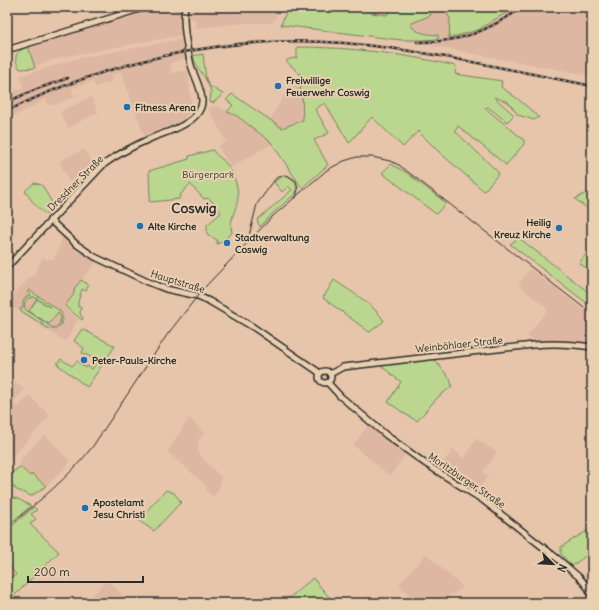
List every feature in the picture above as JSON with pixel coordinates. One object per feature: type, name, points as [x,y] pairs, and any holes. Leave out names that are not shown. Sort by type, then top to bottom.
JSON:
[{"type":"main road","points":[[7,50],[146,7]]},
{"type":"main road","name":"Dresdner Straße","points":[[7,267],[87,180],[103,165],[132,146],[184,125],[197,114],[202,103],[202,93],[190,64],[184,23],[185,7]]},
{"type":"main road","name":"Hauptstraße","points":[[50,220],[76,244],[95,257],[148,282],[197,296],[209,301],[253,327],[320,373]]},
{"type":"main road","name":"Weinböhlaer Straße","points":[[330,374],[343,367],[533,345],[554,343],[575,344],[592,347]]},
{"type":"main road","points":[[325,371],[330,374],[331,378],[328,383],[323,384],[320,382],[318,376],[320,373],[325,371]]},
{"type":"main road","name":"Moritzburger Straße","points":[[328,383],[340,396],[386,435],[426,464],[484,501],[558,559],[580,578],[592,595]]},
{"type":"shaded area","points":[[156,7],[176,7],[179,9],[182,35],[59,58],[35,66],[28,46]]},
{"type":"shaded area","points":[[192,7],[282,7],[272,23],[245,23],[196,28],[195,19],[190,19],[189,13]]},
{"type":"shaded area","points":[[357,7],[592,7],[592,76],[376,35]]},
{"type":"shaded area","points":[[181,39],[185,59],[170,63],[172,73],[188,70],[192,108],[183,121],[145,138],[121,72],[111,75],[113,81],[95,87],[93,81],[71,89],[74,97],[50,106],[46,99],[7,120],[7,94],[24,88],[20,76],[79,58]]},
{"type":"shaded area","points":[[291,83],[300,88],[302,94],[303,120],[282,128],[270,120]]},
{"type":"shaded area","points":[[91,97],[98,112],[68,128],[60,112]]},
{"type":"shaded area","points":[[217,106],[236,116],[272,144],[231,167],[218,147],[226,141],[208,108]]},
{"type":"shaded area","points":[[84,149],[95,167],[75,188],[71,186],[59,161]]},
{"type":"shaded area","points":[[63,236],[75,250],[97,261],[74,289],[75,293],[64,307],[78,319],[66,340],[63,340],[7,304],[15,292],[34,274],[43,257],[46,259],[53,259]]},
{"type":"shaded area","points":[[530,269],[592,316],[592,345],[567,341],[536,343],[527,336],[548,309],[518,285]]},
{"type":"shaded area","points":[[7,375],[24,390],[13,403],[18,407],[29,395],[50,416],[12,457],[7,469]]},
{"type":"shaded area","points":[[189,418],[205,434],[198,441],[198,453],[221,477],[219,489],[213,497],[206,490],[207,487],[199,479],[167,452]]},
{"type":"shaded area","points":[[369,424],[407,453],[390,476],[353,445]]},
{"type":"shaded area","points":[[45,435],[71,462],[46,486],[32,474],[30,476],[20,467],[21,459]]},
{"type":"shaded area","points":[[476,439],[497,452],[483,472],[488,476],[477,492],[440,468],[453,449],[464,459]]},
{"type":"shaded area","points":[[426,554],[464,588],[438,601],[439,603],[417,603],[399,584]]},
{"type":"shaded area","points":[[107,580],[130,603],[85,603]]},
{"type":"green space","points":[[288,7],[367,7],[371,13],[387,15],[392,9],[397,7],[429,7],[431,15],[410,24],[419,32],[438,35],[438,39],[401,40],[281,25]]},
{"type":"green space","points":[[444,7],[515,7],[478,30],[449,38],[450,19]]},
{"type":"green space","points":[[28,46],[35,68],[20,69],[16,61],[16,55]]},
{"type":"green space","points":[[297,47],[337,48],[378,52],[456,66],[455,74],[502,81],[501,87],[539,117],[534,120],[518,115],[508,102],[494,97],[514,115],[507,122],[488,107],[485,108],[524,140],[524,144],[506,165],[458,126],[455,131],[499,173],[484,191],[439,152],[418,131],[403,147],[372,117],[349,143],[325,103],[315,109],[329,133],[314,140],[328,165],[302,188],[271,142],[237,116],[227,112],[233,105],[226,100],[232,94],[282,128],[303,120],[302,94],[300,88],[305,84],[300,74],[286,61],[297,58]]},
{"type":"green space","points":[[203,54],[206,79],[208,85],[193,56]]},
{"type":"green space","points":[[209,86],[223,94],[213,103],[210,102],[211,92]]},
{"type":"green space","name":"Bürgerpark","points":[[213,150],[225,162],[231,171],[237,186],[238,196],[238,201],[231,223],[232,233],[217,244],[217,240],[207,234],[207,225],[221,213],[213,202],[208,198],[204,199],[190,184],[181,194],[179,199],[149,201],[149,171],[189,159],[189,156]]},
{"type":"green space","points":[[391,164],[407,173],[446,203],[436,214],[382,173]]},
{"type":"green space","points":[[283,176],[292,179],[296,183],[296,193],[273,213],[260,227],[257,220],[292,190],[288,186],[282,192],[274,182]]},
{"type":"green space","points":[[34,183],[42,185],[55,208],[48,215],[38,208],[25,191]]},
{"type":"green space","points":[[592,190],[592,212],[575,199]]},
{"type":"green space","points":[[519,238],[592,295],[592,307],[510,244]]},
{"type":"green space","points":[[592,247],[592,272],[579,263]]},
{"type":"green space","points":[[81,280],[86,283],[88,287],[86,291],[82,289],[78,302],[78,307],[81,307],[80,314],[83,318],[82,320],[65,306],[74,294],[74,289]]},
{"type":"green space","points":[[334,280],[368,303],[384,321],[370,332],[323,298]]},
{"type":"green space","points":[[29,290],[60,311],[63,320],[60,326],[54,329],[49,329],[20,310],[23,308],[25,298],[31,295],[27,292]],"holes":[[[34,297],[50,307],[37,299],[29,311],[49,324],[58,312],[61,318],[59,325],[54,328],[26,310],[24,305],[27,299]]]},
{"type":"green space","points":[[82,329],[115,346],[87,387],[57,364],[61,359],[72,366],[77,361],[86,368],[87,366],[92,369],[96,363],[92,360],[93,358],[82,353],[84,348],[74,341]]},
{"type":"green space","points":[[433,358],[450,379],[452,386],[437,398],[417,421],[388,402],[401,382],[380,365]]},
{"type":"green space","points":[[20,467],[30,476],[32,474],[46,486],[31,496],[15,489],[15,487],[7,487],[7,478]]},
{"type":"green space","points":[[166,490],[174,493],[181,502],[154,531],[138,520]]},
{"type":"green space","points":[[7,496],[18,499],[31,506],[7,526]]},
{"type":"green space","points":[[34,507],[37,510],[31,514],[36,519],[30,524],[59,552],[7,601],[7,577],[9,576],[11,578],[16,575],[7,562],[7,530]]},
{"type":"green space","points":[[592,528],[592,551],[572,566],[561,554],[561,547]]},
{"type":"green space","points":[[313,578],[334,603],[291,603],[288,599]]},
{"type":"tram line","points":[[7,528],[52,489],[84,458],[167,335],[204,288],[273,216],[327,170],[344,161],[357,157],[372,157],[390,161],[399,165],[592,314]]},
{"type":"tram line","points":[[247,240],[257,204],[276,178],[284,175],[289,176],[296,181],[298,189],[296,198]]},
{"type":"railway","points":[[417,42],[433,42],[461,38],[486,29],[523,7]]},
{"type":"railway","points":[[7,111],[46,93],[87,78],[171,54],[214,47],[301,41],[344,43],[407,50],[592,86]]},
{"type":"railway","points":[[7,102],[68,78]]},
{"type":"place","name":"Freiwillige Feuerwehr Coswig","points":[[278,86]]},
{"type":"place","name":"Fitness Arena","points":[[127,107]]},
{"type":"place","name":"Alte Kirche","points":[[140,226]]},
{"type":"place","name":"Heilig Kreuz Kirche","points":[[559,228]]},
{"type":"place","name":"Stadtverwaltung Coswig","points":[[227,243]]},
{"type":"place","name":"Peter-Pauls-Kirche","points":[[84,360]]},
{"type":"place","name":"Apostelamt Jesu Christi","points":[[85,508]]},
{"type":"district","name":"Coswig","points":[[194,208]]}]
